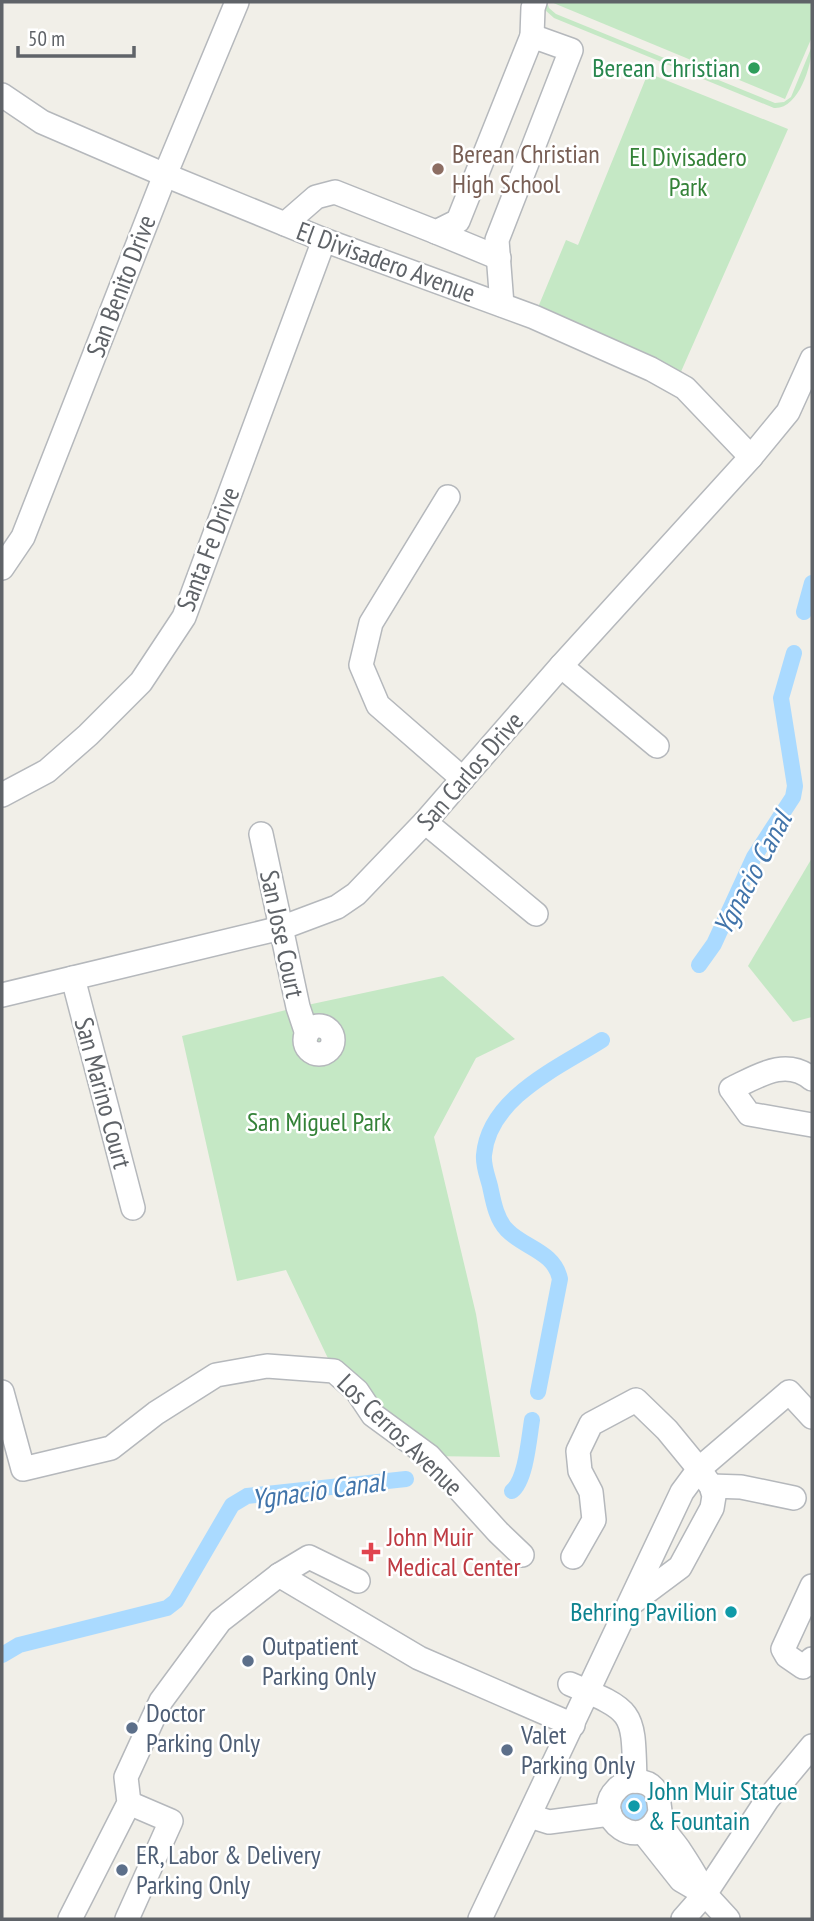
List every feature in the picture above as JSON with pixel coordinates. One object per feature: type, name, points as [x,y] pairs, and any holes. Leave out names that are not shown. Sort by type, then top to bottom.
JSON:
[{"type":"street","name":"San Benito Drive","points":[[2,568],[23,537],[165,175],[237,2]]},
{"type":"street","points":[[436,232],[458,221],[532,36],[535,2]]},
{"type":"street","points":[[502,305],[497,240],[571,50],[532,36]]},
{"type":"street","name":"El Divisadero Avenue","points":[[2,95],[42,122],[165,175],[324,240],[534,317],[651,369],[685,388],[751,457]]},
{"type":"street","points":[[285,224],[316,197],[335,191],[499,258]]},
{"type":"street","name":"Santa Fe Drive","points":[[2,795],[47,771],[88,735],[141,682],[184,617],[324,240]]},
{"type":"street","name":"San Carlos Drive","points":[[2,995],[281,928],[337,907],[356,894],[425,822],[561,666],[751,457],[806,391],[812,359]]},
{"type":"street","points":[[448,497],[371,623],[361,665],[378,705],[463,779]]},
{"type":"street","points":[[561,666],[657,746]]},
{"type":"street","points":[[425,822],[536,915]]},
{"type":"street","name":"San Jose Court","points":[[261,834],[298,1007],[307,1034]]},
{"type":"street","name":"San Marino Court","points":[[73,978],[133,1208]]},
{"type":"street","points":[[812,1079],[802,1070],[783,1067],[731,1089],[749,1114],[812,1125]]},
{"type":"street","name":"Los Cerros Avenue","points":[[2,1392],[23,1469],[111,1448],[156,1413],[216,1375],[267,1366],[334,1371],[357,1391],[373,1415],[429,1456],[522,1555]]},
{"type":"street","points":[[480,1919],[573,1725],[579,1688],[629,1605],[682,1492],[705,1478],[789,1392],[812,1417]]},
{"type":"street","points":[[573,1557],[594,1520],[591,1492],[580,1471],[578,1451],[591,1424],[636,1400],[667,1430],[705,1478],[714,1496],[712,1508],[680,1567],[629,1605]]},
{"type":"street","points":[[705,1478],[794,1498]]},
{"type":"street","points":[[71,1919],[129,1803],[126,1777],[161,1701],[220,1621],[279,1575],[309,1557],[358,1581]]},
{"type":"street","points":[[279,1575],[419,1658],[573,1725]]},
{"type":"street","points":[[812,1586],[783,1649],[787,1656],[803,1667],[812,1659]]},
{"type":"street","points":[[579,1688],[623,1709],[630,1720],[634,1736],[635,1781]]},
{"type":"street","points":[[683,1919],[705,1894],[767,1800],[812,1746]]},
{"type":"street","points":[[660,1812],[653,1825],[643,1832],[623,1830],[612,1820],[610,1799],[614,1792],[626,1783],[635,1781],[647,1784],[656,1792],[661,1804],[663,1826],[695,1873],[705,1894]]},
{"type":"street","points":[[127,1919],[171,1821],[129,1803]]},
{"type":"street","points":[[530,1815],[549,1822],[610,1814]]},
{"type":"street","points":[[643,1832],[681,1880],[705,1894],[728,1919]]},
{"type":"green space","points":[[543,2],[547,2],[556,14],[775,103],[784,102],[791,97],[812,46],[809,64],[797,95],[783,107],[774,108],[554,18],[545,10]]},
{"type":"green space","name":"Berean Christian","points":[[551,2],[812,2],[812,37],[785,99]]},
{"type":"green space","name":"El Divisadero Park","points":[[648,73],[788,129],[676,383],[534,317],[566,240],[578,245]]},
{"type":"green space","points":[[812,858],[812,1017],[793,1022],[748,966]]},
{"type":"green space","name":"San Miguel Park","points":[[443,976],[515,1039],[476,1058],[434,1137],[476,1314],[500,1457],[429,1456],[334,1371],[286,1270],[237,1281],[182,1036],[298,1007]]},
{"type":"water","name":"John Muir Statue & Fountain","points":[[634,1793],[644,1797],[648,1807],[644,1817],[634,1821],[624,1817],[620,1807],[624,1797]]},
{"type":"waterway","name":"Ygnacio Canal","points":[[804,612],[812,583]]},
{"type":"waterway","name":"Ygnacio Canal","points":[[699,965],[714,944],[754,857],[793,797],[795,786],[781,698],[794,653]]},
{"type":"waterway","name":"Ygnacio Canal","points":[[538,1392],[560,1279],[552,1262],[514,1236],[500,1220],[495,1209],[484,1155],[489,1135],[512,1100],[548,1073],[602,1040]]},
{"type":"waterway","name":"Ygnacio Canal","points":[[512,1491],[517,1486],[524,1468],[532,1420]]},
{"type":"waterway","name":"Ygnacio Canal","points":[[2,1655],[19,1645],[167,1608],[176,1601],[232,1505],[247,1496],[406,1479]]},
{"type":"place","name":"Berean Christian","points":[[754,68]]},
{"type":"place","name":"Berean Christian High School","points":[[438,169]]},
{"type":"place","name":"John Muir Medical Center","points":[[371,1552]]},
{"type":"place","name":"Behring Pavilion","points":[[731,1612]]},
{"type":"place","name":"Outpatient Parking Only","points":[[248,1661]]},
{"type":"place","name":"Doctor Parking Only","points":[[132,1728]]},
{"type":"place","name":"Valet Parking Only","points":[[507,1750]]},
{"type":"place","name":"John Muir Statue & Fountain","points":[[634,1806]]},
{"type":"place","name":"ER, Labor & Delivery Parking Only","points":[[122,1870]]}]
